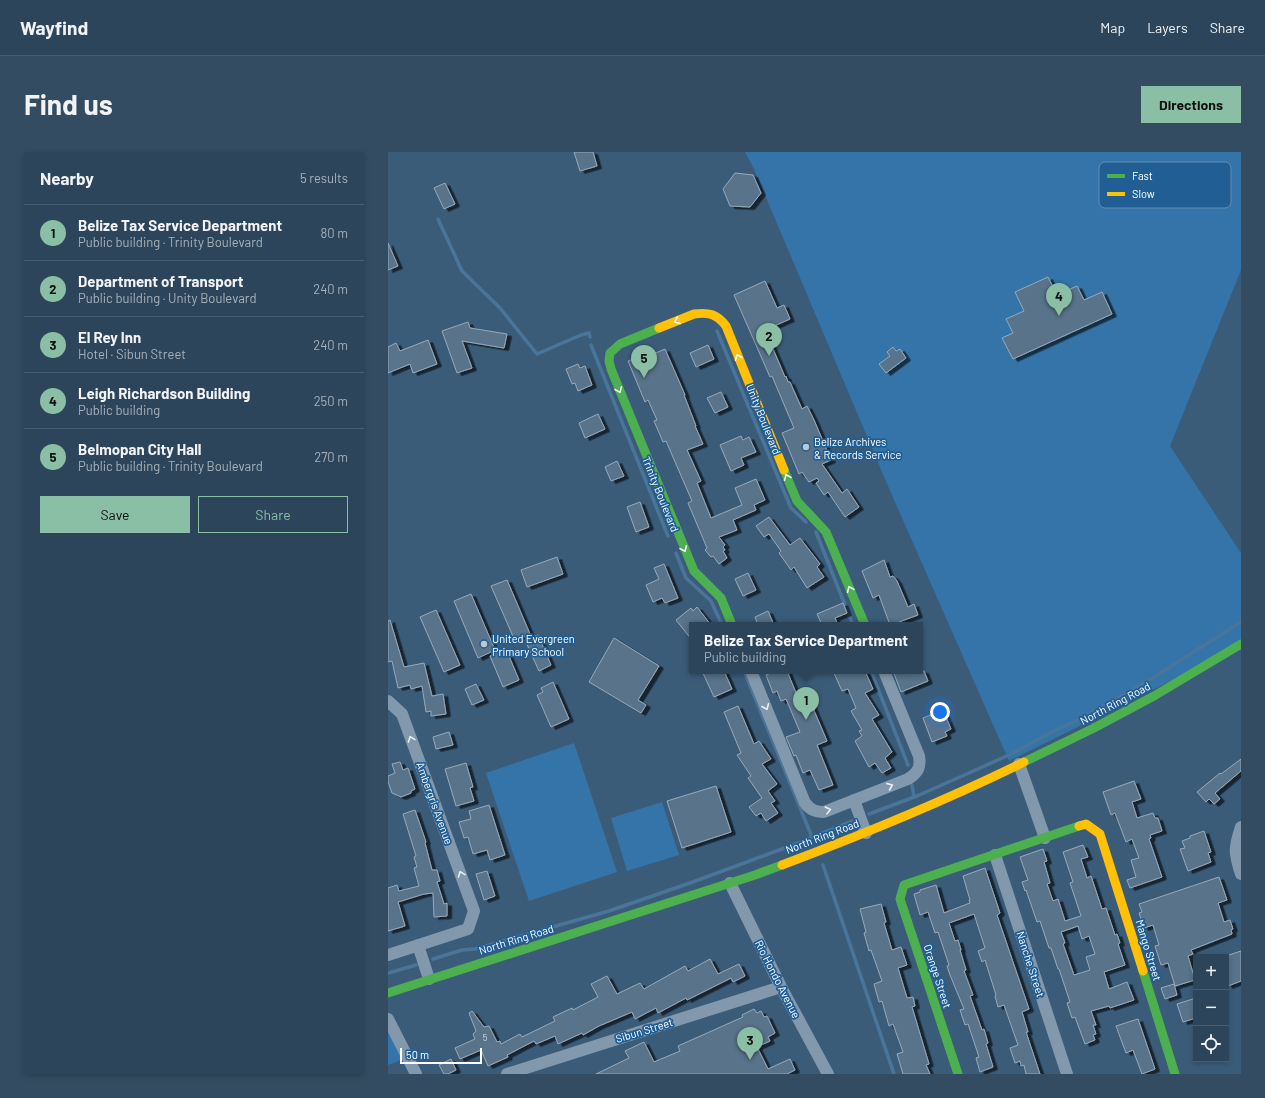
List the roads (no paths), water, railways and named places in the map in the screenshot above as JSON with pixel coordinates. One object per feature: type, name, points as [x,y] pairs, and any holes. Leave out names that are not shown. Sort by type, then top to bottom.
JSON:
[{"type":"street","name":"Unity Boulevard","points":[[610,353],[620,344],[694,314],[705,312],[714,313],[721,319],[726,326],[797,501],[826,532],[864,622]]},
{"type":"street","name":"Trinity Boulevard","points":[[610,353],[609,360],[611,369],[691,565],[694,571],[721,598],[731,622]]},
{"type":"street","name":"North Ring Road","points":[[388,993],[755,875],[866,833],[992,778],[1092,730],[1161,692],[1241,644]]},
{"type":"street","points":[[752,674],[805,803],[809,808],[816,812],[824,812],[908,779],[918,770],[920,763],[919,756],[885,674]]},
{"type":"street","name":"Ambergris Avenue","points":[[388,701],[402,714],[474,911],[468,929],[418,945]]},
{"type":"street","points":[[995,855],[1045,838],[1019,764]]},
{"type":"street","points":[[854,800],[866,833]]},
{"type":"street","name":"Mango Street","points":[[1045,838],[1086,824],[1100,834],[1175,1074]]},
{"type":"street","points":[[1241,827],[1235,846],[1235,857],[1241,874]]},
{"type":"street","name":"Orange Street","points":[[958,1074],[900,899],[904,885],[995,855]]},
{"type":"street","name":"Nanche Street","points":[[995,855],[1067,1074]]},
{"type":"street","name":"Rio Hondo Avenue","points":[[730,883],[781,987],[828,1074]]},
{"type":"street","points":[[388,955],[418,945],[429,979]]},
{"type":"street","name":"Sibun Street","points":[[507,1074],[781,987]]},
{"type":"street","points":[[388,1019],[416,1074]]},
{"type":"waterway","points":[[438,219],[462,271],[500,308],[537,354],[581,335],[589,333],[590,337]]},
{"type":"waterway","points":[[717,331],[791,508],[806,522]]},
{"type":"waterway","points":[[591,345],[668,536]]},
{"type":"waterway","points":[[816,532],[852,622]]},
{"type":"waterway","points":[[676,553],[686,578],[711,601],[721,622]]},
{"type":"waterway","points":[[869,814],[917,796],[978,769],[1082,718],[1143,684],[1241,622]]},
{"type":"waterway","points":[[745,674],[812,837]]},
{"type":"waterway","points":[[872,674],[908,765]]},
{"type":"waterway","points":[[912,785],[914,797]]},
{"type":"waterway","points":[[433,959],[462,950],[475,949],[609,911],[690,883],[798,843],[852,821]]},
{"type":"waterway","points":[[823,865],[894,1074]]},
{"type":"waterway","points":[[388,973],[416,965]]},
{"type":"place","name":"Leigh Richardson Building","points":[[1059,316]]},
{"type":"place","name":"Department of Transport","points":[[769,356]]},
{"type":"place","name":"Belmopan City Hall","points":[[644,378]]},
{"type":"place","name":"Belize Archives & Records Service","points":[[806,447]]},
{"type":"place","name":"United Evergreen Primary School","points":[[484,644]]},
{"type":"place","name":"Belize Tax Service Department","points":[[806,720]]},
{"type":"place","name":"El Rey Inn","points":[[750,1060]]}]
